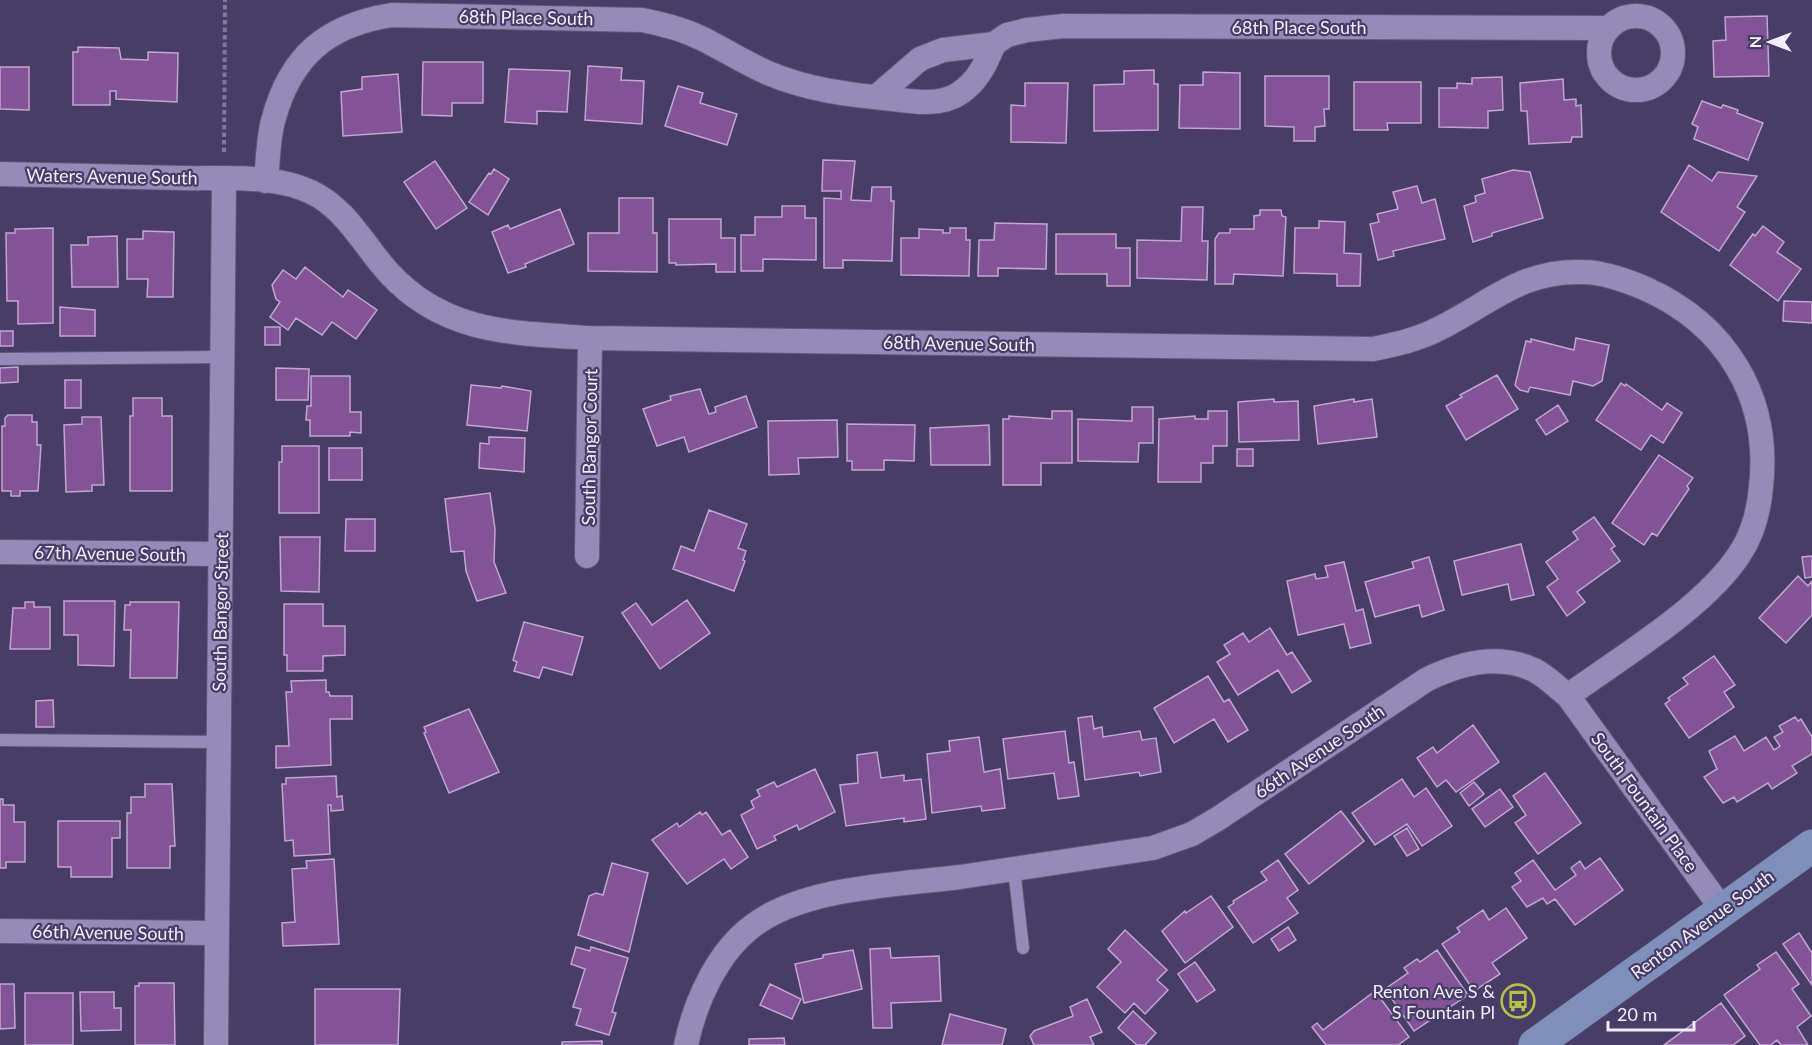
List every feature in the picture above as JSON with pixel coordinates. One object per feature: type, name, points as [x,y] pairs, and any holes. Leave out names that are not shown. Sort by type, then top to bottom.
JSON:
[{"type":"main road","name":"Renton Avenue South","points":[[1535,1045],[1812,846]]},
{"type":"street","name":"68th Place South","points":[[266,181],[272,122],[296,68],[316,44],[340,29],[362,20],[392,15],[642,20],[673,27],[702,39],[746,63],[793,82],[831,92],[918,102],[960,93],[982,71],[994,44]]},
{"type":"street","name":"68th Place South","points":[[876,98],[920,60],[943,50],[994,44],[1007,35],[1063,26],[1607,28]]},
{"type":"street","name":"Waters Avenue South","points":[[0,174],[224,179]]},
{"type":"street","name":"68th Avenue South","points":[[224,179],[291,184],[313,193],[335,208],[360,235],[389,273],[420,301],[440,313],[471,326],[508,332],[590,338],[1373,349],[1409,342],[1444,327],[1516,284],[1558,272],[1573,272],[1624,280],[1686,309],[1736,363],[1754,398],[1761,430],[1763,471],[1760,502],[1751,532],[1740,554],[1720,579],[1689,607],[1568,696]]},
{"type":"street","name":"South Bangor Street","points":[[216,1045],[224,179]]},
{"type":"street","name":"South Bangor Court","points":[[587,556],[590,338]]},
{"type":"street","name":"67th Avenue South","points":[[0,552],[220,554]]},
{"type":"street","name":"66th Avenue South","points":[[686,1045],[693,1014],[701,996],[730,950],[753,926],[782,908],[842,893],[1153,848],[1192,834],[1426,680],[1454,666],[1487,661],[1513,663],[1536,671],[1568,696]]},
{"type":"street","name":"South Fountain Place","points":[[1568,696],[1722,909]]},
{"type":"street","name":"66th Avenue South","points":[[0,931],[217,933]]},
{"type":"lane","points":[[0,359],[222,357]]},
{"type":"lane","points":[[0,740],[219,742]]},
{"type":"lane","points":[[1014,869],[1023,948]]},
{"type":"path","points":[[224,179],[225,0]]},
{"type":"building","points":[[1767,16],[1769,76],[1714,77],[1713,41],[1726,40],[1725,17]]},
{"type":"building","points":[[78,47],[119,48],[121,59],[148,60],[148,52],[178,53],[177,102],[116,99],[116,91],[110,91],[110,105],[73,105],[73,52],[78,52]]},
{"type":"building","points":[[423,62],[483,62],[483,103],[452,103],[452,116],[422,115]]},
{"type":"building","points":[[588,66],[622,68],[621,80],[644,81],[642,124],[585,120]]},
{"type":"building","points":[[0,67],[29,67],[29,110],[0,109]]},
{"type":"building","points":[[509,69],[570,71],[567,112],[537,111],[537,124],[505,122]]},
{"type":"building","points":[[1154,70],[1154,84],[1158,84],[1158,130],[1094,131],[1094,85],[1124,84],[1124,71]]},
{"type":"building","points":[[1203,72],[1240,73],[1240,129],[1179,128],[1180,85],[1203,85]]},
{"type":"building","points":[[398,74],[402,132],[343,136],[341,92],[362,89],[362,77]]},
{"type":"building","points":[[1265,76],[1329,76],[1329,109],[1324,109],[1325,126],[1315,127],[1315,141],[1294,141],[1294,127],[1265,126]]},
{"type":"building","points":[[1502,77],[1503,110],[1488,111],[1488,128],[1439,127],[1439,88],[1457,88],[1457,83],[1472,84],[1472,78]]},
{"type":"building","points":[[1563,79],[1564,100],[1576,99],[1576,106],[1581,105],[1582,137],[1572,137],[1571,142],[1529,144],[1527,111],[1521,111],[1520,83]]},
{"type":"building","points":[[1354,82],[1421,82],[1421,123],[1387,123],[1388,130],[1354,130]]},
{"type":"building","points":[[1025,83],[1068,83],[1066,143],[1011,142],[1011,105],[1025,106]]},
{"type":"building","points":[[678,86],[703,93],[700,103],[737,114],[727,145],[665,126]]},
{"type":"building","points":[[1702,101],[1721,108],[1723,105],[1738,110],[1737,113],[1763,123],[1748,160],[1694,139],[1698,127],[1692,124]]},
{"type":"building","points":[[823,160],[855,161],[851,200],[871,201],[872,187],[891,187],[891,201],[894,201],[892,261],[843,260],[843,268],[824,268],[824,198],[841,199],[841,191],[822,191]]},
{"type":"building","points":[[435,161],[467,208],[436,229],[404,182]]},
{"type":"building","points":[[1689,165],[1712,181],[1718,172],[1757,176],[1737,207],[1745,212],[1719,251],[1661,212]]},
{"type":"building","points":[[494,169],[509,179],[488,215],[469,202]]},
{"type":"building","points":[[1513,170],[1530,172],[1543,218],[1492,233],[1492,236],[1473,242],[1464,206],[1476,202],[1475,196],[1485,193],[1482,179]]},
{"type":"building","points":[[1417,186],[1422,203],[1435,199],[1445,239],[1393,251],[1394,256],[1378,260],[1370,224],[1379,222],[1377,214],[1398,209],[1393,192]]},
{"type":"building","points":[[619,198],[653,198],[653,233],[657,233],[657,272],[588,271],[588,233],[619,233]]},
{"type":"building","points":[[782,206],[805,206],[805,218],[816,218],[816,260],[763,259],[763,271],[741,271],[741,235],[755,235],[755,217],[782,217]]},
{"type":"building","points":[[1182,207],[1203,207],[1202,241],[1208,241],[1207,280],[1137,278],[1137,240],[1181,241]]},
{"type":"building","points":[[560,209],[574,244],[508,273],[492,232],[508,225],[510,229]]},
{"type":"building","points":[[1260,210],[1281,210],[1282,216],[1286,217],[1283,276],[1234,274],[1233,284],[1215,284],[1215,239],[1219,233],[1230,233],[1230,229],[1254,229],[1254,216],[1260,215]]},
{"type":"building","points":[[669,219],[721,219],[721,238],[735,238],[735,272],[716,272],[716,264],[676,265],[676,263],[669,263]]},
{"type":"building","points":[[1319,221],[1345,222],[1344,253],[1361,254],[1360,286],[1337,286],[1337,274],[1294,273],[1295,228],[1319,228]]},
{"type":"building","points":[[995,223],[1047,224],[1046,269],[998,268],[998,276],[978,276],[979,240],[994,240]]},
{"type":"building","points":[[1763,226],[1784,242],[1777,252],[1801,269],[1778,301],[1730,265],[1753,234],[1755,236]]},
{"type":"building","points":[[53,228],[53,323],[18,324],[18,301],[7,301],[6,233],[15,233],[15,229]]},
{"type":"building","points":[[950,228],[966,228],[966,240],[970,240],[969,276],[901,275],[901,238],[919,238],[919,229],[943,230],[943,233],[950,233]]},
{"type":"building","points":[[143,231],[174,232],[173,297],[147,297],[148,279],[127,279],[127,239],[143,239]]},
{"type":"building","points":[[1056,234],[1116,234],[1116,248],[1130,248],[1130,286],[1107,286],[1107,274],[1056,274]]},
{"type":"building","points":[[117,236],[118,287],[72,287],[71,245],[88,245],[88,237]]},
{"type":"building","points":[[305,267],[343,297],[348,290],[377,310],[356,339],[332,322],[322,335],[296,318],[288,330],[270,317],[280,302],[276,299],[272,285],[283,270],[296,279]]},
{"type":"building","points":[[1784,301],[1812,302],[1812,323],[1783,321]]},
{"type":"building","points":[[60,307],[95,310],[95,336],[60,336]]},
{"type":"building","points":[[265,327],[280,327],[280,345],[265,345]]},
{"type":"building","points":[[0,331],[13,331],[13,346],[0,346]]},
{"type":"building","points":[[1576,338],[1609,345],[1602,381],[1593,386],[1573,381],[1570,395],[1530,387],[1528,392],[1520,390],[1515,385],[1526,341],[1531,342],[1531,339],[1574,350]]},
{"type":"building","points":[[18,367],[18,382],[0,383],[0,368]]},
{"type":"building","points":[[276,368],[309,369],[308,400],[276,400]]},
{"type":"building","points":[[1497,375],[1518,409],[1466,440],[1446,406],[1462,397],[1460,395]]},
{"type":"building","points":[[311,376],[350,376],[350,412],[361,412],[361,433],[350,432],[350,436],[310,436],[310,420],[306,420],[307,406],[311,406]]},
{"type":"building","points":[[65,380],[81,380],[81,408],[65,408]]},
{"type":"building","points":[[1621,383],[1625,386],[1626,384],[1662,410],[1667,403],[1682,413],[1663,443],[1651,435],[1641,450],[1596,420]]},
{"type":"building","points":[[471,385],[501,388],[502,386],[531,391],[527,431],[467,425]]},
{"type":"building","points":[[700,389],[709,414],[716,412],[715,407],[746,396],[757,427],[689,452],[684,437],[657,446],[643,409],[671,400],[670,396]]},
{"type":"building","points":[[133,398],[162,398],[162,416],[172,416],[172,491],[130,491],[130,416],[133,416]]},
{"type":"building","points":[[1274,399],[1274,402],[1298,401],[1299,440],[1239,442],[1238,402]]},
{"type":"building","points":[[1354,399],[1354,402],[1372,399],[1377,437],[1318,444],[1314,406]]},
{"type":"building","points":[[1558,405],[1568,421],[1546,435],[1536,420]]},
{"type":"building","points":[[1132,407],[1153,407],[1153,443],[1139,443],[1138,462],[1078,461],[1078,419],[1132,421]]},
{"type":"building","points":[[1052,411],[1072,411],[1072,463],[1041,463],[1041,485],[1003,485],[1003,419],[1009,419],[1009,416],[1052,419]]},
{"type":"building","points":[[1208,411],[1227,411],[1227,446],[1213,446],[1213,463],[1201,463],[1201,482],[1158,482],[1159,419],[1195,416],[1195,419],[1208,419]]},
{"type":"building","points":[[8,415],[32,415],[32,422],[37,422],[37,445],[41,445],[38,491],[20,491],[20,496],[11,496],[11,491],[2,491],[2,426],[5,426],[5,418]]},
{"type":"building","points":[[82,417],[101,417],[104,485],[92,485],[92,491],[66,492],[64,425],[82,424]]},
{"type":"building","points":[[837,420],[838,457],[798,458],[799,474],[769,475],[768,421]]},
{"type":"building","points":[[847,424],[915,425],[914,461],[884,460],[884,470],[852,470],[852,461],[847,461]]},
{"type":"building","points":[[989,425],[990,465],[931,465],[930,428]]},
{"type":"building","points":[[489,437],[525,438],[524,472],[479,468],[480,443],[489,444]]},
{"type":"building","points":[[282,446],[319,446],[319,513],[279,513],[279,462],[282,462]]},
{"type":"building","points":[[329,448],[362,448],[362,480],[329,480]]},
{"type":"building","points":[[1237,449],[1253,449],[1253,466],[1237,466]]},
{"type":"building","points":[[1659,455],[1693,478],[1687,486],[1689,489],[1657,536],[1652,533],[1644,545],[1612,523]]},
{"type":"building","points":[[490,493],[495,529],[494,562],[506,593],[477,601],[466,571],[464,551],[451,552],[445,499]]},
{"type":"building","points":[[709,510],[747,524],[738,548],[746,551],[743,560],[745,561],[734,591],[673,569],[681,546],[694,551]]},
{"type":"building","points":[[1594,517],[1615,546],[1611,549],[1620,561],[1577,592],[1585,602],[1567,616],[1547,587],[1558,579],[1546,562],[1578,539],[1573,532]]},
{"type":"building","points":[[346,519],[375,519],[375,551],[345,551]]},
{"type":"building","points":[[280,537],[320,537],[319,592],[281,591]]},
{"type":"building","points":[[1521,544],[1534,595],[1511,600],[1508,584],[1462,595],[1454,561]]},
{"type":"building","points":[[1812,556],[1812,577],[1805,578],[1802,557]]},
{"type":"building","points":[[1429,557],[1444,610],[1422,617],[1419,605],[1375,617],[1365,582],[1414,568],[1412,562]]},
{"type":"building","points":[[1344,562],[1356,611],[1363,609],[1371,643],[1350,648],[1344,624],[1298,635],[1287,581],[1315,574],[1316,579],[1328,577],[1325,566]]},
{"type":"building","points":[[1798,576],[1808,586],[1812,581],[1812,615],[1786,643],[1759,618]]},
{"type":"building","points":[[687,600],[710,633],[660,669],[622,613],[636,603],[652,625]]},
{"type":"building","points":[[64,601],[115,601],[114,666],[78,665],[78,635],[64,635]]},
{"type":"building","points":[[25,602],[34,602],[34,607],[50,607],[50,649],[10,649],[13,608],[25,608]]},
{"type":"building","points":[[130,602],[179,602],[177,678],[130,678],[131,630],[124,630],[125,605],[130,605]]},
{"type":"building","points":[[284,604],[323,604],[323,626],[345,626],[345,655],[323,656],[323,671],[287,671],[287,655],[284,655]]},
{"type":"building","points":[[524,622],[583,637],[572,675],[543,667],[539,678],[514,671],[517,662],[513,660]]},
{"type":"building","points":[[1270,628],[1287,655],[1292,652],[1311,681],[1292,693],[1278,670],[1238,695],[1217,662],[1230,654],[1224,645],[1243,633],[1249,642]]},
{"type":"building","points":[[1714,656],[1735,685],[1724,692],[1734,707],[1689,738],[1665,704],[1670,700],[1668,698],[1688,684],[1683,678]]},
{"type":"building","points":[[1208,676],[1224,702],[1229,699],[1248,730],[1228,742],[1214,719],[1174,743],[1154,708]]},
{"type":"building","points":[[326,680],[326,692],[329,692],[330,696],[352,696],[352,719],[330,719],[331,765],[276,768],[276,746],[289,746],[286,692],[292,692],[291,681]]},
{"type":"building","points":[[53,700],[54,727],[36,727],[36,701]]},
{"type":"building","points":[[469,709],[499,772],[449,793],[424,733],[426,732],[424,727]]},
{"type":"building","points":[[1092,716],[1094,729],[1102,727],[1103,737],[1140,731],[1142,740],[1156,738],[1161,772],[1140,776],[1139,772],[1085,780],[1078,718]]},
{"type":"building","points":[[1795,717],[1798,721],[1801,719],[1812,737],[1812,754],[1792,766],[1797,773],[1772,789],[1768,783],[1737,802],[1734,797],[1723,803],[1704,777],[1717,769],[1709,751],[1735,736],[1744,751],[1766,737],[1774,750],[1780,746],[1774,737],[1783,732],[1779,726]]},
{"type":"building","points":[[1473,725],[1499,762],[1456,792],[1446,780],[1437,787],[1417,758],[1433,747],[1437,753]]},
{"type":"building","points":[[1065,731],[1069,763],[1074,762],[1079,796],[1058,799],[1054,773],[1008,779],[1003,739]]},
{"type":"building","points":[[979,737],[984,772],[1000,769],[1005,808],[982,811],[981,806],[932,813],[927,754],[950,751],[949,741]]},
{"type":"building","points":[[877,752],[881,778],[904,775],[904,781],[921,779],[926,819],[904,822],[904,818],[846,826],[840,785],[858,783],[857,755]]},
{"type":"building","points":[[815,769],[835,812],[799,830],[797,825],[774,836],[776,840],[757,849],[741,815],[754,808],[751,801],[760,796],[757,790],[774,782],[777,787]]},
{"type":"building","points":[[1545,773],[1581,823],[1538,854],[1515,823],[1526,815],[1513,796]]},
{"type":"building","points":[[336,776],[337,797],[342,796],[343,810],[331,811],[331,805],[328,805],[330,854],[294,856],[293,840],[285,841],[282,784],[286,784],[286,778]]},
{"type":"building","points":[[1402,779],[1414,797],[1426,788],[1452,826],[1422,846],[1407,824],[1375,845],[1352,813]]},
{"type":"building","points":[[1474,782],[1484,794],[1469,806],[1460,793]]},
{"type":"building","points":[[145,784],[172,784],[175,846],[170,846],[170,868],[127,868],[127,813],[131,813],[131,797],[145,797]]},
{"type":"building","points":[[1500,789],[1513,807],[1485,827],[1472,809]]},
{"type":"building","points":[[0,799],[3,799],[3,805],[14,805],[14,822],[25,822],[25,862],[6,862],[6,868],[0,868]]},
{"type":"building","points":[[1341,811],[1364,841],[1309,884],[1285,854]]},
{"type":"building","points":[[700,812],[702,815],[706,812],[722,835],[730,830],[748,857],[731,869],[724,859],[687,884],[652,840],[677,823],[679,827]]},
{"type":"building","points":[[58,821],[120,821],[120,838],[112,838],[112,877],[71,877],[71,867],[58,867]]},
{"type":"building","points":[[1407,828],[1419,849],[1407,856],[1394,836]]},
{"type":"building","points":[[1600,858],[1623,890],[1575,925],[1555,899],[1547,904],[1543,898],[1527,907],[1512,887],[1521,881],[1515,873],[1533,860],[1555,890],[1576,875],[1571,868],[1580,861],[1585,869]]},
{"type":"building","points":[[334,859],[339,944],[283,946],[282,923],[295,922],[292,869],[307,868],[306,861]]},
{"type":"building","points":[[1278,860],[1298,890],[1287,898],[1298,913],[1253,943],[1228,907],[1234,903],[1233,901],[1267,880],[1261,872]]},
{"type":"building","points":[[612,863],[648,873],[629,952],[578,935],[589,896],[596,893],[603,895]]},
{"type":"building","points":[[1211,896],[1233,927],[1185,963],[1162,931],[1185,911],[1186,913]]},
{"type":"building","points":[[1506,908],[1527,938],[1492,963],[1500,974],[1474,991],[1442,944],[1460,932],[1457,928],[1483,910],[1489,920]]},
{"type":"building","points":[[1288,927],[1296,940],[1279,951],[1271,939]]},
{"type":"building","points":[[1125,930],[1167,970],[1157,980],[1168,990],[1145,1014],[1134,1003],[1125,1013],[1097,987],[1121,962],[1108,949]]},
{"type":"building","points":[[1799,933],[1812,953],[1812,985],[1783,944]]},
{"type":"building","points":[[576,947],[590,951],[591,947],[628,958],[612,1012],[616,1013],[609,1035],[576,1025],[581,1009],[573,1007],[585,969],[571,964]]},
{"type":"building","points":[[890,948],[891,958],[939,956],[941,1001],[891,1003],[892,1028],[873,1028],[870,949]]},
{"type":"building","points":[[853,950],[862,989],[804,1003],[795,964],[823,958],[823,955]]},
{"type":"building","points":[[1437,950],[1468,995],[1414,1031],[1385,989],[1408,973],[1404,968],[1417,959],[1420,962]]},
{"type":"building","points":[[1776,952],[1799,984],[1792,989],[1811,1016],[1797,1027],[1808,1045],[1781,1045],[1777,1040],[1771,1045],[1760,1045],[1724,995],[1760,969],[1757,965]]},
{"type":"building","points":[[1195,962],[1215,990],[1197,1002],[1178,974]]},
{"type":"building","points":[[139,983],[174,983],[175,1045],[135,1045],[135,986],[139,986]]},
{"type":"building","points":[[0,984],[14,984],[15,1028],[0,1029]]},
{"type":"building","points":[[770,984],[801,999],[792,1019],[760,1005]]},
{"type":"building","points":[[315,989],[400,989],[398,1045],[315,1045]]},
{"type":"building","points":[[1375,991],[1409,1037],[1398,1045],[1326,1045],[1312,1027],[1317,1023],[1323,1030]]},
{"type":"building","points":[[80,992],[114,992],[114,1008],[121,1008],[121,1030],[81,1031]]},
{"type":"building","points":[[25,993],[73,993],[73,1045],[25,1045]]},
{"type":"building","points":[[1087,999],[1102,1032],[1090,1037],[1094,1045],[1034,1045],[1030,1036],[1034,1031],[1073,1016],[1070,1007]]},
{"type":"building","points":[[1721,1003],[1745,1036],[1733,1045],[1664,1045]]},
{"type":"building","points":[[1133,1011],[1156,1033],[1145,1045],[1137,1045],[1118,1028]]},
{"type":"building","points":[[950,1014],[1006,1029],[1002,1045],[942,1045]]},
{"type":"building","points":[[784,1038],[785,1045],[749,1045],[749,1039]]},
{"type":"building","points":[[602,1041],[602,1045],[562,1045],[562,1042]]},
{"type":"place","name":"Renton Ave S & S Fountain Pl","points":[[1518,1001]]}]
